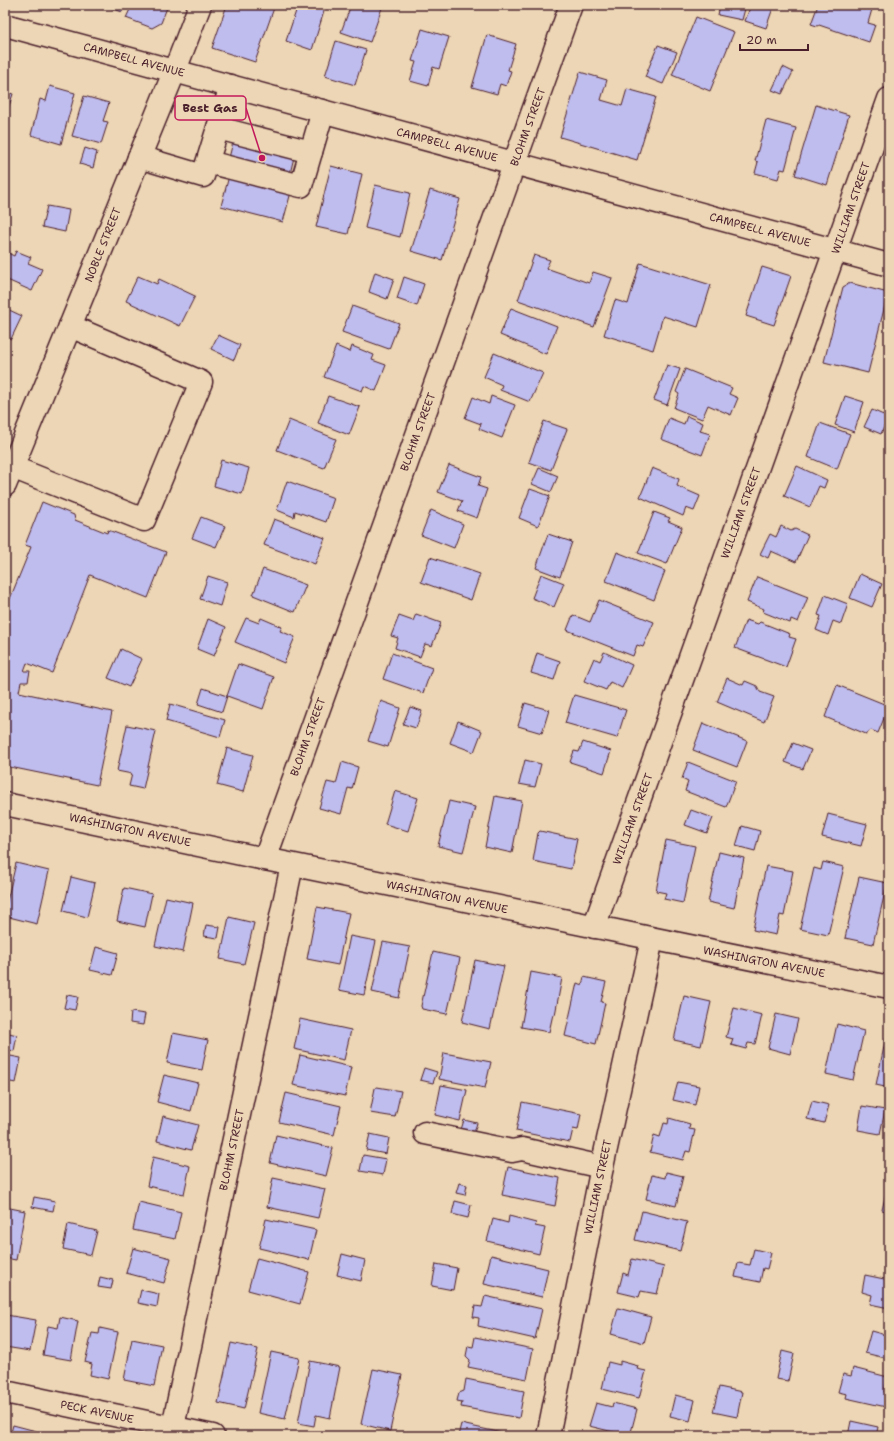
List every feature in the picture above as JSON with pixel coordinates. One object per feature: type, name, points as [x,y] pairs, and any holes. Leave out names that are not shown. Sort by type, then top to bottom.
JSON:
[{"type":"street","name":"NOBLE STREET","points":[[9,476],[175,70],[200,5]]},
{"type":"street","name":"BLOHM STREET","points":[[265,859],[572,5]]},
{"type":"street","name":"CAMPBELL AVENUE","points":[[5,26],[175,70],[889,265]]},
{"type":"street","points":[[139,157],[203,176],[231,86]]},
{"type":"street","name":"WILLIAM STREET","points":[[594,927],[889,99]]},
{"type":"street","points":[[208,162],[301,186],[323,111]]},
{"type":"street","points":[[218,128],[311,152]]},
{"type":"street","points":[[9,476],[144,520],[201,382],[70,326]]},
{"type":"street","name":"WASHINGTON AVENUE","points":[[5,804],[292,865],[889,987]]},
{"type":"street","name":"BLOHM STREET","points":[[172,1432],[292,865]]},
{"type":"street","name":"WILLIAM STREET","points":[[548,1436],[602,1167],[652,939]]},
{"type":"street","points":[[425,1134],[512,1151],[522,1149],[602,1167]]},
{"type":"street","name":"PECK AVENUE","points":[[5,1392],[172,1432],[212,1436]]},
{"type":"building","points":[[104,5],[124,5],[122,12]]},
{"type":"building","points":[[132,5],[168,5],[161,23],[152,28],[126,18]]},
{"type":"building","points":[[227,5],[275,5],[255,62],[212,48]]},
{"type":"building","points":[[298,5],[326,5],[312,50],[286,41]]},
{"type":"building","points":[[351,5],[383,5],[370,42],[341,32]]},
{"type":"building","points":[[720,5],[746,5],[742,20],[718,15]]},
{"type":"building","points":[[751,5],[774,5],[766,28],[745,21]]},
{"type":"building","points":[[818,5],[873,6],[868,23],[875,25],[869,42],[819,25],[817,26],[811,24]]},
{"type":"building","points":[[696,17],[734,32],[710,91],[672,75]]},
{"type":"building","points":[[422,29],[449,37],[439,69],[433,67],[428,86],[410,81],[416,62],[412,61]]},
{"type":"building","points":[[487,35],[516,44],[508,70],[511,71],[506,86],[500,84],[497,94],[472,87]]},
{"type":"building","points":[[336,41],[366,50],[355,85],[325,76]]},
{"type":"building","points":[[658,45],[677,52],[663,84],[645,77]]},
{"type":"building","points":[[783,67],[793,72],[782,94],[772,90]]},
{"type":"building","points":[[580,72],[607,80],[601,100],[622,106],[627,89],[656,97],[637,160],[560,137]]},
{"type":"building","points":[[5,76],[10,77],[6,92],[13,94],[8,109],[5,108]]},
{"type":"building","points":[[50,86],[75,93],[61,144],[31,135],[40,99],[46,101]]},
{"type":"building","points":[[84,96],[109,103],[103,121],[108,122],[101,144],[72,136]]},
{"type":"building","points":[[816,105],[849,115],[827,185],[795,175]]},
{"type":"building","points":[[766,120],[796,128],[785,170],[781,169],[778,179],[755,173],[758,162],[755,161]]},
{"type":"building","points":[[234,138],[295,153],[289,178],[228,162]]},
{"type":"building","points":[[85,148],[97,152],[93,168],[80,164]]},
{"type":"building","points":[[331,166],[362,174],[348,234],[316,227]]},
{"type":"building","points":[[229,176],[291,192],[283,222],[221,206]]},
{"type":"building","points":[[375,185],[410,193],[400,237],[365,228]]},
{"type":"building","points":[[430,190],[460,199],[442,260],[411,251]]},
{"type":"building","points":[[47,206],[69,210],[65,232],[42,227]]},
{"type":"building","points":[[16,251],[31,257],[28,263],[42,269],[32,291],[5,279],[5,259],[8,253],[14,256]]},
{"type":"building","points":[[534,255],[550,260],[546,268],[589,283],[593,272],[612,278],[594,327],[518,300]]},
{"type":"building","points":[[640,263],[711,285],[698,327],[663,316],[653,350],[604,335],[615,300],[628,304]]},
{"type":"building","points":[[762,267],[791,276],[774,325],[746,316]]},
{"type":"building","points":[[375,272],[394,279],[387,299],[369,292]]},
{"type":"building","points":[[138,276],[157,284],[159,279],[195,296],[180,326],[126,301]]},
{"type":"building","points":[[404,277],[424,284],[417,306],[397,299]]},
{"type":"building","points":[[850,283],[888,293],[868,373],[824,362],[843,287]]},
{"type":"building","points":[[352,306],[399,323],[389,349],[342,332]]},
{"type":"building","points":[[5,308],[22,316],[11,339],[5,336]]},
{"type":"building","points":[[511,308],[557,326],[546,354],[500,335]]},
{"type":"building","points":[[218,335],[240,345],[234,360],[211,349]]},
{"type":"building","points":[[336,346],[350,352],[352,346],[374,355],[372,360],[386,365],[376,391],[364,386],[362,391],[324,377]]},
{"type":"building","points":[[494,353],[543,373],[530,402],[500,390],[502,385],[484,377]]},
{"type":"building","points":[[667,365],[680,369],[667,405],[654,400]]},
{"type":"building","points":[[685,369],[732,388],[729,394],[738,398],[731,415],[708,405],[702,419],[674,408],[679,394],[676,392]]},
{"type":"building","points":[[328,396],[360,407],[349,435],[318,423]]},
{"type":"building","points":[[491,396],[515,405],[502,438],[479,429],[481,424],[465,418],[473,397],[489,404]]},
{"type":"building","points":[[845,396],[864,402],[854,432],[835,425]]},
{"type":"building","points":[[872,410],[888,417],[881,434],[864,427]]},
{"type":"building","points":[[687,416],[703,423],[700,431],[710,434],[702,455],[661,439],[669,418],[684,424]]},
{"type":"building","points":[[289,420],[336,439],[324,468],[277,450]]},
{"type":"building","points":[[544,421],[567,429],[551,470],[529,462]]},
{"type":"building","points":[[820,423],[850,434],[837,469],[808,457]]},
{"type":"building","points":[[221,460],[249,468],[242,494],[214,486]]},
{"type":"building","points":[[449,465],[481,477],[478,486],[487,489],[477,518],[458,511],[462,501],[438,492]]},
{"type":"building","points":[[797,466],[827,480],[824,488],[819,486],[810,507],[784,496]]},
{"type":"building","points":[[539,468],[558,476],[551,492],[532,484]]},
{"type":"building","points":[[652,468],[679,479],[677,486],[700,496],[694,511],[686,508],[683,516],[640,497]]},
{"type":"building","points":[[287,481],[334,498],[326,522],[295,511],[294,517],[277,510]]},
{"type":"building","points":[[530,489],[550,496],[538,526],[519,518]]},
{"type":"building","points":[[42,502],[74,515],[75,520],[107,533],[108,530],[166,552],[148,598],[90,575],[52,673],[27,663],[24,671],[30,671],[28,682],[21,682],[19,692],[112,712],[97,785],[5,766],[5,611],[31,547],[25,545]]},
{"type":"building","points":[[431,510],[463,524],[454,548],[421,535]]},
{"type":"building","points":[[654,512],[670,518],[668,521],[682,527],[667,564],[638,553]]},
{"type":"building","points":[[201,517],[225,526],[216,547],[192,538]]},
{"type":"building","points":[[274,519],[325,538],[315,564],[264,545]]},
{"type":"building","points":[[781,526],[791,531],[795,529],[808,535],[796,562],[771,551],[768,558],[760,554],[770,534],[776,537]]},
{"type":"building","points":[[548,534],[572,542],[560,577],[536,568]]},
{"type":"building","points":[[617,552],[665,571],[654,600],[606,581]]},
{"type":"building","points":[[430,557],[480,574],[471,600],[421,582]]},
{"type":"building","points":[[263,569],[306,585],[295,612],[253,595]]},
{"type":"building","points":[[541,574],[564,583],[554,607],[532,598]]},
{"type":"building","points":[[860,574],[882,584],[872,607],[850,598]]},
{"type":"building","points":[[208,576],[227,582],[220,606],[200,599]]},
{"type":"building","points":[[757,577],[808,597],[798,622],[791,619],[790,623],[763,612],[764,609],[747,602]]},
{"type":"building","points":[[825,595],[848,604],[841,624],[833,621],[828,635],[816,630],[821,616],[818,615]]},
{"type":"building","points":[[599,600],[654,622],[643,647],[637,645],[633,656],[567,630],[573,615],[590,622]]},
{"type":"building","points":[[416,614],[441,623],[432,646],[425,644],[420,657],[395,648],[398,638],[391,636],[399,616],[413,621]]},
{"type":"building","points":[[246,618],[259,623],[261,618],[282,627],[280,631],[295,637],[284,663],[235,642]]},
{"type":"building","points":[[208,619],[226,627],[214,656],[197,649]]},
{"type":"building","points":[[746,620],[758,624],[760,622],[790,634],[789,637],[796,639],[786,667],[735,648]]},
{"type":"building","points":[[121,649],[142,659],[129,687],[108,678]]},
{"type":"building","points":[[604,652],[632,665],[622,688],[610,682],[606,690],[584,681],[594,658],[600,661]]},
{"type":"building","points":[[392,653],[432,668],[423,693],[383,679]]},
{"type":"building","points":[[537,653],[560,661],[554,680],[531,673]]},
{"type":"building","points":[[238,664],[274,677],[263,709],[227,696]]},
{"type":"building","points":[[727,678],[743,685],[745,681],[757,686],[760,692],[774,697],[764,722],[717,702]]},
{"type":"building","points":[[837,685],[889,706],[878,733],[871,730],[866,734],[825,717]]},
{"type":"building","points":[[203,688],[227,696],[222,712],[198,704]]},
{"type":"building","points":[[574,695],[626,710],[617,738],[565,723]]},
{"type":"building","points":[[381,701],[400,708],[388,747],[368,741]]},
{"type":"building","points":[[525,703],[549,710],[542,733],[518,726]]},
{"type":"building","points":[[170,704],[225,720],[220,737],[166,721]]},
{"type":"building","points":[[410,707],[422,711],[416,728],[403,724]]},
{"type":"building","points":[[458,721],[482,731],[474,752],[450,743]]},
{"type":"building","points":[[703,723],[747,741],[737,767],[693,750]]},
{"type":"building","points":[[127,725],[156,731],[143,789],[129,786],[132,774],[117,771]]},
{"type":"building","points":[[583,742],[611,751],[604,773],[570,762],[574,751],[579,752]]},
{"type":"building","points":[[793,743],[811,750],[803,769],[785,762]]},
{"type":"building","points":[[227,748],[253,755],[243,792],[217,785]]},
{"type":"building","points":[[525,760],[541,764],[535,787],[519,784]]},
{"type":"building","points":[[342,762],[358,767],[352,789],[348,788],[341,814],[319,808],[327,782],[336,784]]},
{"type":"building","points":[[688,762],[736,781],[726,807],[685,791],[688,782],[682,779]]},
{"type":"building","points":[[395,791],[418,798],[408,831],[385,824]]},
{"type":"building","points":[[495,796],[522,801],[512,853],[485,847]]},
{"type":"building","points":[[449,801],[475,807],[463,852],[438,846]]},
{"type":"building","points":[[691,810],[713,818],[707,833],[685,825]]},
{"type":"building","points":[[828,814],[867,824],[861,846],[822,837]]},
{"type":"building","points":[[742,826],[760,831],[755,851],[736,846]]},
{"type":"building","points":[[540,831],[577,839],[571,869],[533,861],[538,833]]},
{"type":"building","points":[[666,840],[695,846],[683,903],[664,899],[666,893],[656,891]]},
{"type":"building","points":[[719,852],[744,858],[734,908],[708,902]]},
{"type":"building","points":[[823,862],[844,867],[828,935],[800,929],[814,868],[821,870]]},
{"type":"building","points":[[16,863],[49,871],[37,924],[5,916],[5,910]]},
{"type":"building","points":[[766,866],[793,871],[784,916],[780,915],[776,935],[753,930]]},
{"type":"building","points":[[71,877],[95,883],[87,917],[63,911]]},
{"type":"building","points":[[859,877],[887,883],[873,944],[845,938]]},
{"type":"building","points":[[124,888],[152,894],[145,927],[117,921]]},
{"type":"building","points":[[166,897],[193,903],[183,952],[155,946]]},
{"type":"building","points":[[317,907],[349,913],[338,965],[307,959]]},
{"type":"building","points":[[229,917],[254,923],[244,964],[220,959]]},
{"type":"building","points":[[206,925],[220,927],[218,938],[204,936]]},
{"type":"building","points":[[350,936],[376,941],[364,995],[339,990]]},
{"type":"building","points":[[383,942],[410,947],[399,998],[372,992]]},
{"type":"building","points":[[96,947],[118,953],[112,975],[90,970]]},
{"type":"building","points":[[433,952],[460,958],[447,1014],[422,1009],[421,1006]]},
{"type":"building","points":[[475,960],[504,966],[490,1029],[462,1022]]},
{"type":"building","points":[[531,972],[562,978],[555,1015],[553,1014],[549,1032],[521,1027]]},
{"type":"building","points":[[5,973],[10,974],[5,995]]},
{"type":"building","points":[[584,977],[606,982],[601,1002],[605,1003],[596,1044],[565,1036],[577,983],[582,985]]},
{"type":"building","points":[[67,995],[78,997],[75,1010],[64,1008]]},
{"type":"building","points":[[684,996],[711,1002],[701,1046],[674,1040]]},
{"type":"building","points":[[734,1008],[762,1015],[755,1044],[748,1043],[746,1049],[731,1045],[733,1039],[726,1037]]},
{"type":"building","points":[[131,1012],[145,1014],[143,1025],[130,1023]]},
{"type":"building","points":[[776,1014],[798,1019],[790,1054],[768,1048]]},
{"type":"building","points":[[300,1019],[351,1030],[344,1060],[294,1049]]},
{"type":"building","points":[[837,1024],[864,1031],[853,1080],[826,1074]]},
{"type":"building","points":[[5,1032],[17,1035],[14,1051],[5,1049]]},
{"type":"building","points":[[173,1033],[208,1040],[202,1070],[167,1063]]},
{"type":"building","points":[[886,1037],[889,1038],[889,1088],[876,1085]]},
{"type":"building","points":[[444,1053],[491,1062],[485,1088],[439,1079]]},
{"type":"building","points":[[5,1055],[21,1058],[16,1083],[5,1081]]},
{"type":"building","points":[[300,1055],[351,1067],[345,1096],[293,1085]]},
{"type":"building","points":[[424,1068],[437,1072],[433,1083],[420,1080]]},
{"type":"building","points":[[164,1075],[198,1083],[191,1111],[157,1102]]},
{"type":"building","points":[[678,1082],[699,1086],[695,1105],[673,1100]]},
{"type":"building","points":[[441,1085],[467,1090],[460,1121],[435,1115]]},
{"type":"building","points":[[377,1087],[401,1091],[395,1117],[370,1113],[375,1088]]},
{"type":"building","points":[[286,1093],[341,1106],[334,1135],[279,1122]]},
{"type":"building","points":[[812,1101],[829,1105],[824,1123],[807,1119]]},
{"type":"building","points":[[522,1102],[581,1114],[578,1130],[573,1129],[570,1142],[516,1131]]},
{"type":"building","points":[[862,1106],[885,1110],[880,1134],[858,1130]]},
{"type":"building","points":[[163,1116],[198,1125],[191,1150],[157,1141]]},
{"type":"building","points":[[669,1118],[690,1124],[689,1129],[695,1130],[690,1152],[686,1151],[683,1160],[650,1152],[654,1135],[660,1137],[664,1123],[668,1124]]},
{"type":"building","points":[[464,1120],[477,1123],[473,1136],[460,1133]]},
{"type":"building","points":[[370,1134],[389,1138],[386,1154],[366,1150]]},
{"type":"building","points":[[276,1135],[333,1148],[326,1176],[270,1163]]},
{"type":"building","points":[[363,1155],[386,1159],[383,1175],[360,1171]]},
{"type":"building","points":[[153,1157],[190,1166],[184,1194],[147,1186]]},
{"type":"building","points":[[508,1167],[560,1178],[555,1206],[502,1195]]},
{"type":"building","points":[[666,1172],[683,1176],[676,1206],[646,1199],[652,1175],[665,1178]]},
{"type":"building","points":[[273,1178],[325,1189],[318,1218],[267,1207]]},
{"type":"building","points":[[459,1183],[467,1185],[465,1195],[456,1193]]},
{"type":"building","points":[[889,1184],[889,1212],[882,1210]]},
{"type":"building","points":[[34,1197],[55,1201],[53,1211],[32,1207]]},
{"type":"building","points":[[455,1201],[471,1205],[468,1218],[452,1214]]},
{"type":"building","points":[[139,1202],[181,1212],[175,1239],[133,1230]]},
{"type":"building","points":[[5,1207],[25,1211],[16,1260],[5,1258]]},
{"type":"building","points":[[642,1211],[687,1222],[680,1251],[635,1240]]},
{"type":"building","points":[[509,1216],[536,1223],[535,1226],[545,1228],[539,1254],[487,1241],[493,1219],[508,1223]]},
{"type":"building","points":[[266,1219],[316,1230],[309,1260],[259,1248]]},
{"type":"building","points":[[68,1224],[97,1231],[91,1255],[63,1249]]},
{"type":"building","points":[[133,1248],[171,1258],[164,1283],[126,1273]]},
{"type":"building","points":[[754,1249],[771,1253],[767,1269],[763,1268],[760,1282],[735,1277],[738,1263],[750,1265]]},
{"type":"building","points":[[342,1254],[365,1260],[361,1281],[337,1275]]},
{"type":"building","points":[[491,1255],[548,1269],[542,1297],[484,1284]]},
{"type":"building","points":[[257,1258],[309,1272],[300,1304],[248,1290]]},
{"type":"building","points":[[632,1259],[664,1267],[657,1294],[641,1291],[639,1297],[618,1292],[623,1273],[628,1275]]},
{"type":"building","points":[[436,1264],[457,1268],[453,1290],[432,1286]]},
{"type":"building","points":[[865,1275],[889,1280],[889,1308],[870,1304],[872,1295],[862,1292]]},
{"type":"building","points":[[100,1277],[113,1280],[111,1289],[98,1287]]},
{"type":"building","points":[[141,1290],[159,1294],[157,1307],[138,1303]]},
{"type":"building","points":[[485,1296],[542,1309],[535,1339],[478,1326],[479,1318],[473,1317],[475,1306],[482,1307]]},
{"type":"building","points":[[618,1308],[651,1317],[644,1343],[611,1334]]},
{"type":"building","points":[[6,1315],[36,1320],[30,1351],[5,1347]]},
{"type":"building","points":[[60,1317],[78,1321],[71,1360],[43,1355],[48,1326],[58,1328]]},
{"type":"building","points":[[100,1328],[118,1332],[108,1379],[90,1375],[92,1364],[85,1362],[92,1333],[99,1334]]},
{"type":"building","points":[[871,1331],[889,1336],[889,1359],[865,1353]]},
{"type":"building","points":[[475,1337],[533,1349],[527,1379],[468,1367],[470,1360],[466,1356],[468,1346],[473,1347]]},
{"type":"building","points":[[132,1339],[162,1345],[154,1386],[124,1380]]},
{"type":"building","points":[[231,1343],[258,1349],[244,1409],[218,1403]]},
{"type":"building","points":[[782,1351],[794,1354],[788,1381],[776,1379]]},
{"type":"building","points":[[271,1352],[299,1358],[285,1419],[258,1413]]},
{"type":"building","points":[[310,1361],[340,1367],[330,1418],[316,1415],[314,1426],[298,1423]]},
{"type":"building","points":[[620,1361],[638,1366],[637,1369],[646,1371],[639,1398],[602,1389],[608,1362],[620,1365]]},
{"type":"building","points":[[853,1368],[888,1377],[884,1392],[889,1393],[886,1407],[846,1398],[847,1394],[838,1392],[843,1374],[851,1376]]},
{"type":"building","points":[[373,1369],[402,1375],[390,1431],[361,1424]]},
{"type":"building","points":[[466,1379],[524,1391],[519,1418],[461,1407],[462,1402],[457,1401],[459,1393],[464,1391]]},
{"type":"building","points":[[719,1387],[742,1392],[737,1417],[713,1412]]},
{"type":"building","points":[[675,1395],[695,1400],[690,1421],[670,1416]]},
{"type":"building","points":[[596,1403],[612,1407],[613,1403],[637,1409],[630,1436],[589,1426]]},
{"type":"building","points":[[851,1421],[878,1427],[876,1436],[848,1436]]},
{"type":"building","points":[[461,1424],[516,1436],[458,1436]]},
{"type":"building","points":[[13,1425],[36,1431],[35,1436],[10,1436]]},
{"type":"place","name":"Best Gas","points":[[262,158]]}]
